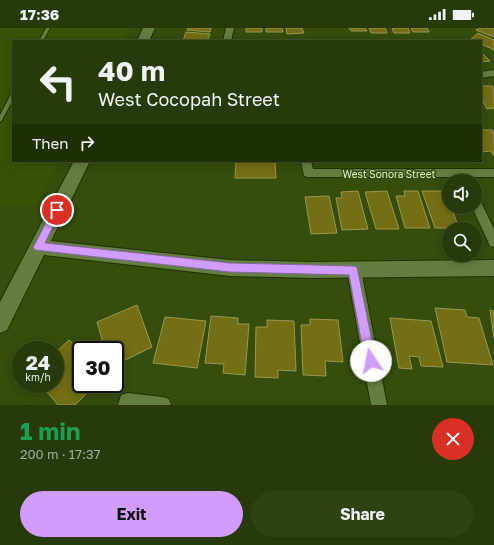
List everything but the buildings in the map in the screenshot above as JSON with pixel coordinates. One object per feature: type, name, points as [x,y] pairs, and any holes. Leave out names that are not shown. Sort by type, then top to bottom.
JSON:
[{"type":"street","points":[[143,40],[149,28]]},
{"type":"street","points":[[227,40],[230,28]]},
{"type":"street","points":[[482,75],[494,73]]},
{"type":"street","points":[[0,323],[81,162]]},
{"type":"street","name":"West Sonora Street","points":[[306,162],[308,173],[442,176]]},
{"type":"street","name":"West Sonora Street","points":[[482,175],[494,173]]},
{"type":"street","points":[[481,214],[494,242]]},
{"type":"street","points":[[38,247],[230,268],[354,270],[494,268]]},
{"type":"street","points":[[354,270],[379,405]]},
{"type":"street","points":[[127,403],[163,405]]},
{"type":"lane","points":[[42,40],[48,28]]},
{"type":"lane","points":[[0,120],[12,97]]},
{"type":"shaded area","points":[[0,28],[130,28],[124,40],[12,40],[12,162],[58,162],[36,205],[0,206]]},
{"type":"route","points":[[57,210],[38,247],[230,268],[354,270],[371,361]]}]
